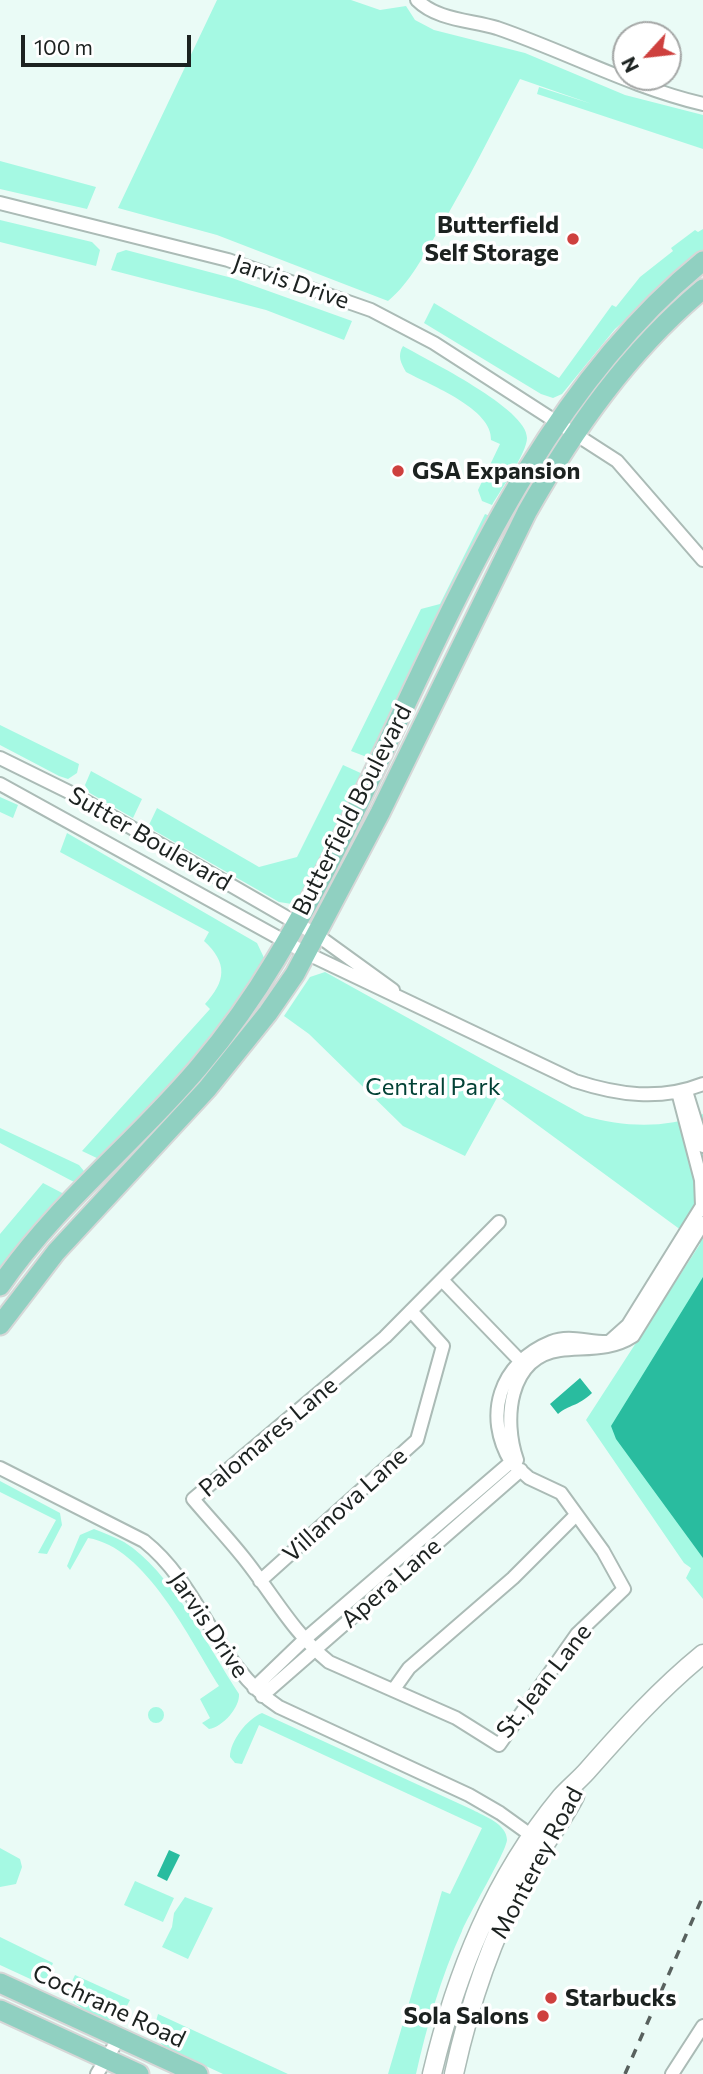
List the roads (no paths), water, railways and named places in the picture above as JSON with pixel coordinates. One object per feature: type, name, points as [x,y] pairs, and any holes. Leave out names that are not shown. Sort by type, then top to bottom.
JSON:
[{"type":"main road","name":"Butterfield Boulevard","points":[[0,1286],[15,1264],[70,1203],[199,1067],[233,1023],[297,924],[501,515],[557,421],[635,324],[703,261]]},
{"type":"main road","name":"Butterfield Boulevard","points":[[0,1325],[57,1252],[207,1089],[268,1013],[317,935],[380,813],[527,512],[575,433],[639,351],[703,289]]},
{"type":"main road","name":"Monterey Road","points":[[432,2074],[449,2007],[474,1939],[498,1892],[532,1836],[563,1795],[632,1719],[703,1654]]},
{"type":"main road","name":"Monterey Road","points":[[454,2074],[474,1993],[491,1948],[526,1875],[572,1802],[585,1773]]},
{"type":"main road","name":"Cochrane Road","points":[[0,1983],[198,2074]]},
{"type":"main road","name":"Cochrane Road","points":[[0,2010],[100,2066],[132,2073]]},
{"type":"street","points":[[417,0],[428,10],[494,27],[578,58],[654,92],[703,104]]},
{"type":"street","name":"Jarvis Drive","points":[[0,202],[228,260],[371,310],[434,344],[617,461],[634,477],[670,524],[703,560]]},
{"type":"street","name":"Sutter Boulevard","points":[[0,758],[73,794],[317,935],[410,1003]]},
{"type":"street","name":"Sutter Boulevard","points":[[0,784],[306,953],[410,1003]]},
{"type":"street","points":[[410,1003],[575,1081],[610,1092],[636,1095],[682,1091],[703,1084]]},
{"type":"street","points":[[682,1091],[703,1146]]},
{"type":"street","points":[[516,1466],[508,1419],[524,1364],[551,1341],[576,1337],[591,1342],[609,1342],[628,1325],[702,1206],[701,1180],[682,1091]]},
{"type":"street","name":"Palomares Lane","points":[[309,1644],[193,1499],[412,1312],[499,1222]]},
{"type":"street","points":[[524,1364],[557,1350],[598,1348],[622,1343],[633,1336],[703,1223]]},
{"type":"street","points":[[442,1280],[524,1364]]},
{"type":"street","name":"Villanova Lane","points":[[260,1581],[417,1440],[443,1346],[412,1312]]},
{"type":"street","name":"St. Jean Lane","points":[[309,1644],[329,1662],[456,1718],[499,1745],[569,1643],[624,1589],[603,1551],[561,1493],[529,1478],[516,1466]]},
{"type":"street","name":"Apera Lane","points":[[258,1692],[309,1644],[516,1466]]},
{"type":"street","name":"Jarvis Drive","points":[[0,1468],[144,1541],[156,1550],[187,1591],[243,1679],[279,1707],[484,1803],[532,1836]]},
{"type":"street","points":[[394,1689],[409,1668],[513,1578],[576,1515]]},
{"type":"street","points":[[672,2074],[703,2026]]},
{"type":"street","points":[[100,2066],[128,2042]]},
{"type":"street","points":[[128,2042],[132,2073]]},
{"type":"railway","points":[[625,2074],[703,1896]]},
{"type":"place","name":"Butterfield Self Storage","points":[[573,239]]},
{"type":"place","name":"GSA Expansion","points":[[398,471]]},
{"type":"place","name":"Starbucks","points":[[551,1998]]},
{"type":"place","name":"Sola Salons","points":[[543,2016]]},
{"type":"park label","name":"Central Park","points":[[433,1087]]}]
